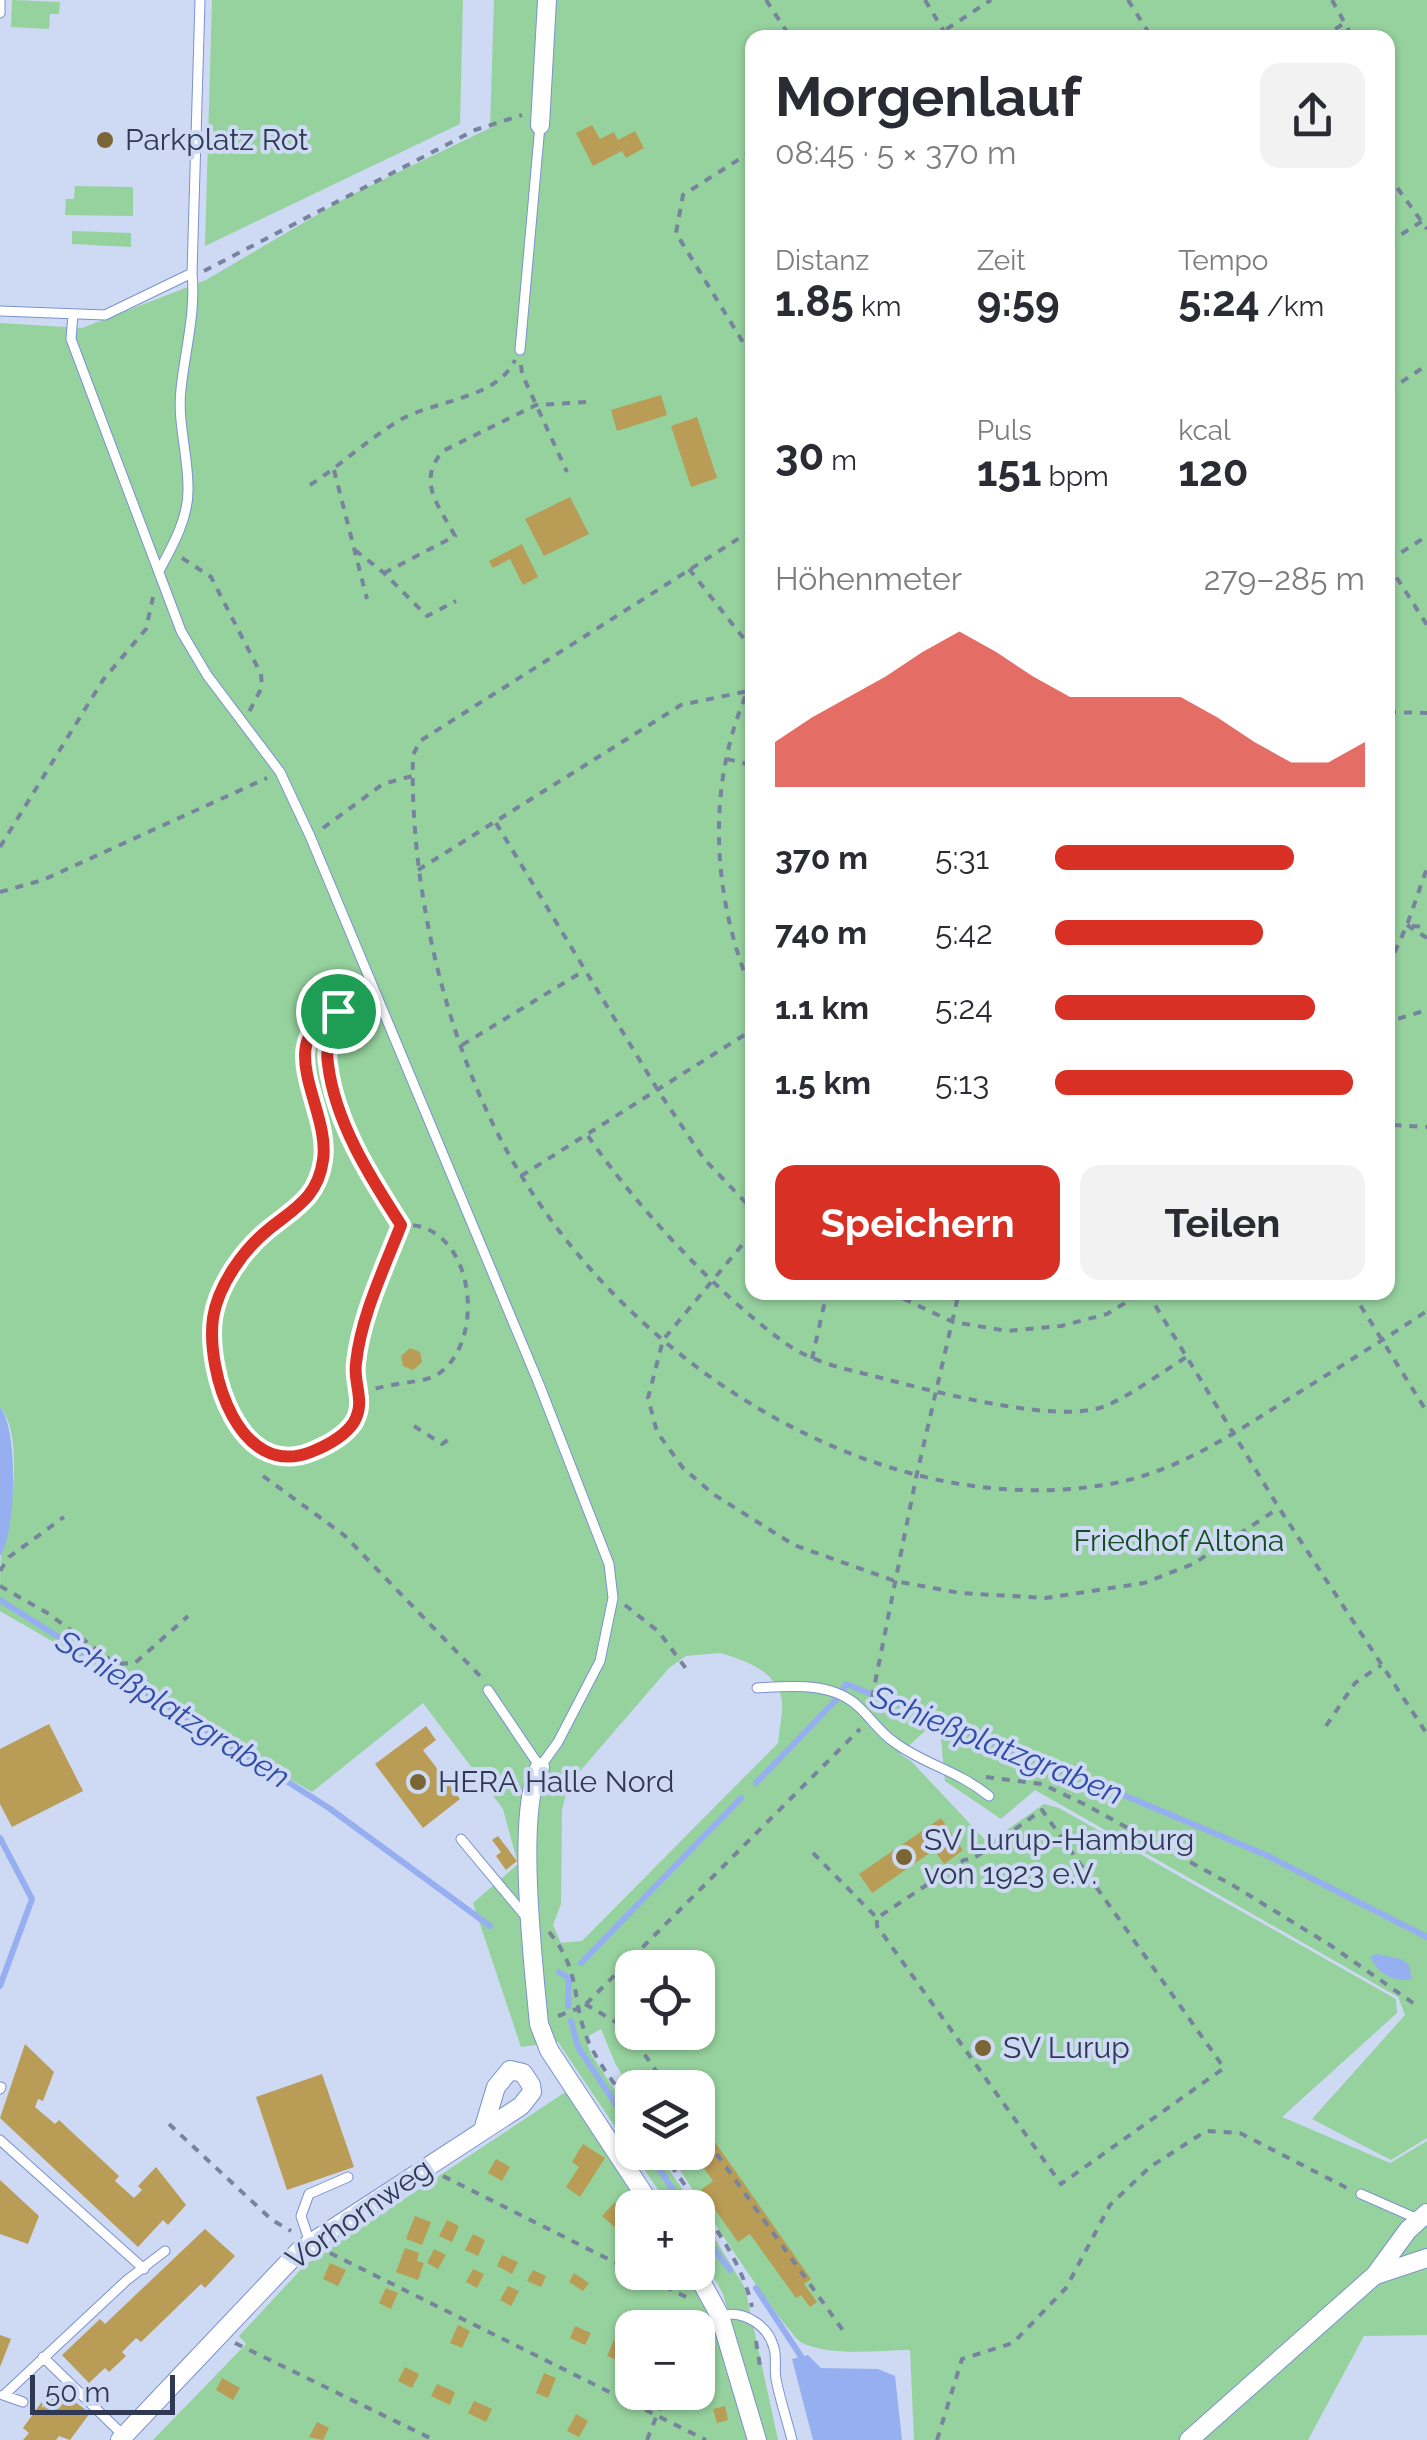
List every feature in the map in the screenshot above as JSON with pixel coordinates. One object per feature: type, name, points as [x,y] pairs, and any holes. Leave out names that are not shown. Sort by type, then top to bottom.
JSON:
[{"type":"street","points":[[541,117],[548,0]]},
{"type":"street","points":[[540,1767],[528,1813],[540,1928],[538,2019],[556,2060],[641,2190]]},
{"type":"street","name":"Vorhornweg","points":[[528,2078],[556,2060]]},
{"type":"street","name":"Vorhornweg","points":[[122,2438],[274,2274],[310,2243],[483,2130],[528,2099],[532,2092],[528,2078],[517,2070],[504,2073],[496,2087],[483,2130]]},
{"type":"street","points":[[1189,2440],[1375,2275],[1422,2216]]},
{"type":"street","points":[[1375,2275],[1427,2258]]},
{"type":"street","points":[[706,2290],[720,2316],[757,2440]]},
{"type":"lane","points":[[0,0],[0,13]]},
{"type":"lane","points":[[159,571],[183,518],[188,490],[180,393],[194,298],[200,0]]},
{"type":"lane","points":[[520,350],[541,117]]},
{"type":"lane","points":[[0,311],[106,315],[192,273]]},
{"type":"lane","points":[[74,314],[71,339],[181,631],[207,674],[280,772],[310,836],[609,1564],[613,1598],[600,1661],[558,1742],[540,1767],[488,1690]]},
{"type":"lane","points":[[757,1688],[802,1686],[834,1691],[859,1707],[894,1743],[966,1778],[989,1796]]},
{"type":"lane","points":[[460,1839],[540,1928]]},
{"type":"lane","points":[[0,2140],[144,2270]]},
{"type":"lane","points":[[310,2243],[301,2216],[309,2194],[348,2177]]},
{"type":"lane","points":[[1361,2194],[1422,2216]]},
{"type":"lane","points":[[23,2402],[2,2395],[165,2250]]},
{"type":"lane","points":[[720,2316],[734,2314],[755,2321],[770,2336],[775,2376],[792,2440]]},
{"type":"lane","points":[[43,2357],[122,2438]]},
{"type":"path","points":[[766,0],[787,30]]},
{"type":"path","points":[[924,0],[944,30],[991,0]]},
{"type":"path","points":[[1128,0],[1147,30]]},
{"type":"path","points":[[1332,0],[1350,30]]},
{"type":"path","points":[[1334,30],[1346,22]]},
{"type":"path","points":[[192,273],[212,269],[476,130],[541,117]]},
{"type":"path","points":[[745,156],[682,196],[676,233],[745,346]]},
{"type":"path","points":[[1395,184],[1425,220],[1427,229]]},
{"type":"path","points":[[1395,239],[1425,220]]},
{"type":"path","points":[[520,350],[522,374],[567,472]]},
{"type":"path","points":[[310,485],[398,421],[492,385],[510,373],[520,350]]},
{"type":"path","points":[[1395,386],[1427,365]]},
{"type":"path","points":[[384,573],[455,536],[429,478],[432,463],[443,451],[536,405],[588,402]]},
{"type":"path","points":[[334,470],[368,598]]},
{"type":"path","points":[[745,534],[420,741],[413,755],[418,870],[434,954],[462,1044],[486,1112],[521,1176],[565,1238],[663,1340],[775,1418],[826,1444],[916,1478],[1001,1491],[1112,1484],[1156,1472],[1234,1434],[1427,1310]]},
{"type":"path","points":[[1395,557],[1427,536]]},
{"type":"path","points":[[355,550],[427,616],[456,601]]},
{"type":"path","points":[[170,551],[211,577],[261,674],[262,687],[242,720]]},
{"type":"path","points":[[689,569],[745,640]]},
{"type":"path","points":[[0,847],[103,680],[146,629],[159,571]]},
{"type":"path","points":[[1395,573],[1427,625]]},
{"type":"path","points":[[418,870],[681,705],[745,692]]},
{"type":"path","points":[[745,701],[727,759],[718,829],[724,900],[745,975]]},
{"type":"path","points":[[1395,712],[1427,712]]},
{"type":"path","points":[[727,759],[745,763]]},
{"type":"path","points":[[0,892],[43,880],[280,772]]},
{"type":"path","points":[[310,836],[383,784],[412,776]]},
{"type":"path","points":[[496,823],[659,1092],[704,1160],[745,1203]]},
{"type":"path","points":[[1395,952],[1427,868]]},
{"type":"path","points":[[1407,925],[1427,927]]},
{"type":"path","points":[[1407,925],[1427,938]]},
{"type":"path","points":[[462,1044],[584,971]]},
{"type":"path","points":[[377,994],[320,1020],[308,1035],[305,1058],[324,1136],[318,1181],[309,1199],[260,1237],[231,1274],[214,1315],[212,1342],[220,1382],[232,1414],[258,1448],[275,1456],[300,1456],[352,1426],[361,1396],[356,1363],[370,1306],[401,1225]]},
{"type":"path","points":[[1395,1020],[1427,1010]]},
{"type":"path","points":[[338,1011],[329,1038],[328,1063],[336,1092],[366,1170],[401,1225]]},
{"type":"path","points":[[521,1176],[745,1035]]},
{"type":"path","points":[[1395,1124],[1427,1127]]},
{"type":"path","points":[[588,1136],[621,1183],[713,1280],[785,1344],[812,1358],[936,1390],[1041,1412],[1076,1414],[1107,1406],[1188,1356]]},
{"type":"path","points":[[361,1396],[376,1386],[438,1375],[452,1360],[468,1314],[464,1280],[446,1241],[428,1227],[401,1225]]},
{"type":"path","points":[[745,1241],[663,1340],[648,1398],[658,1432],[683,1468],[713,1494],[794,1545],[896,1581],[1000,1597],[1046,1598],[1144,1583],[1193,1564],[1280,1508]]},
{"type":"path","points":[[464,1280],[474,1276]]},
{"type":"path","points":[[812,1358],[824,1300]]},
{"type":"path","points":[[906,1300],[952,1322],[1008,1331],[1061,1326],[1106,1314],[1131,1300]]},
{"type":"path","points":[[538,2019],[560,2016],[586,2004],[869,1720],[916,1478],[958,1300]]},
{"type":"path","points":[[1150,1300],[1427,1734]]},
{"type":"path","points":[[1357,1300],[1427,1412]]},
{"type":"path","points":[[414,1426],[442,1444],[448,1440]]},
{"type":"path","points":[[262,1476],[344,1535],[455,1648],[488,1690]]},
{"type":"path","points":[[0,1571],[9,1558],[64,1517]]},
{"type":"path","points":[[0,1586],[49,1614],[116,1664],[135,1663],[188,1616]]},
{"type":"path","points":[[613,1598],[659,1632],[690,1674]]},
{"type":"path","points":[[1326,1726],[1355,1683],[1381,1665]]},
{"type":"path","points":[[966,1778],[1042,1784],[1084,1804],[1234,1886],[1330,1945],[1416,2005]]},
{"type":"path","points":[[813,1853],[877,1918],[877,1926],[1061,2184],[1224,2068],[1042,1810],[877,1918]]},
{"type":"path","points":[[540,1928],[570,1964],[579,2008],[596,2054],[615,2084]]},
{"type":"path","points":[[586,2004],[615,2021]]},
{"type":"path","points":[[169,2124],[272,2220],[310,2243],[706,2440]]},
{"type":"path","points":[[937,2440],[962,2359],[1013,2342],[1066,2288],[1110,2205],[1150,2167],[1206,2132],[1240,2133],[1361,2194]]},
{"type":"path","points":[[715,2152],[847,2336]]},
{"type":"path","points":[[425,2168],[615,2263]]},
{"type":"path","points":[[674,2170],[733,2259],[748,2290],[761,2369]]},
{"type":"path","points":[[672,2290],[701,2304]]},
{"type":"path","points":[[218,2335],[434,2440]]},
{"type":"path","points":[[647,2440],[658,2410]]},
{"type":"green space","points":[[12,0],[60,2],[59,14],[50,14],[49,29],[11,27]]},
{"type":"green space","points":[[212,0],[463,0],[460,124],[205,246]]},
{"type":"green space","name":"Friedhof Altona","points":[[494,0],[1427,0],[1427,2138],[1391,2160],[1312,2119],[1405,2015],[1398,1997],[1035,1790],[1001,1819],[945,1781],[939,1718],[900,1754],[988,1843],[1044,1804],[1059,1808],[1396,1999],[1397,2013],[1282,2117],[1390,2163],[1427,2141],[1427,2335],[1364,2336],[1308,2440],[914,2440],[910,2350],[841,2351],[802,2343],[715,2222],[715,2190],[694,2190],[680,2170],[715,2170],[715,2070],[619,2070],[601,2029],[585,2038],[615,2090],[615,2127],[558,2042],[521,2047],[473,1903],[518,1864],[503,1809],[423,1703],[312,1792],[0,1611],[1,1555],[12,1501],[14,1458],[8,1420],[0,1407],[0,323],[82,328],[206,280],[349,196],[490,128]],"holes":[[[720,1653],[767,1675],[779,1691],[782,1701],[778,1743],[582,1941],[561,1943],[553,1925],[561,1904],[562,1810],[568,1785],[669,1668],[686,1656]]]},
{"type":"green space","points":[[75,186],[133,187],[133,216],[65,215],[66,199],[74,199]]},
{"type":"green space","points":[[72,231],[131,233],[131,247],[72,244]]},
{"type":"green space","points":[[570,2089],[615,2157],[615,2170],[624,2170],[637,2190],[615,2190],[615,2290],[702,2290],[713,2310],[615,2310],[615,2410],[715,2410],[715,2318],[747,2440],[153,2440],[246,2344],[239,2336],[306,2264]]},
{"type":"green space","points":[[645,2170],[669,2170],[683,2190],[658,2190]]},
{"type":"green space","points":[[715,2239],[745,2288],[778,2440],[765,2440],[723,2294],[715,2279]]},
{"type":"water","points":[[0,1407],[10,1436],[13,1482],[9,1527],[0,1556]]},
{"type":"water","points":[[1376,1954],[1401,1959],[1409,1965],[1412,1979],[1399,1980],[1382,1972],[1370,1957]]},
{"type":"water","points":[[808,2355],[821,2368],[878,2369],[895,2376],[902,2440],[813,2440],[792,2359]]},
{"type":"building","points":[[592,125],[600,139],[614,132],[618,140],[635,131],[644,148],[626,158],[622,151],[593,166],[576,133]]},
{"type":"building","points":[[661,395],[667,415],[617,431],[611,410]]},
{"type":"building","points":[[697,417],[717,478],[691,487],[671,426]]},
{"type":"building","points":[[570,497],[589,534],[544,556],[525,519]]},
{"type":"building","points":[[522,544],[538,577],[523,585],[510,559],[493,568],[489,561]]},
{"type":"building","points":[[410,1348],[420,1352],[422,1362],[413,1370],[403,1366],[401,1356]]},
{"type":"building","points":[[49,1724],[83,1791],[12,1827],[0,1804],[0,1749]]},
{"type":"building","name":"HERA Halle Nord","points":[[426,1726],[436,1740],[423,1750],[460,1799],[423,1828],[375,1764]]},
{"type":"building","name":"SV Lurup-Hamburg von 1923 e.V.","points":[[941,1818],[963,1850],[944,1864],[934,1850],[872,1893],[859,1874]]},
{"type":"building","points":[[498,1836],[517,1861],[506,1870],[496,1856],[501,1852],[492,1840]]},
{"type":"building","points":[[25,2044],[54,2072],[43,2101],[38,2099],[35,2107],[55,2124],[59,2120],[119,2176],[115,2181],[134,2198],[142,2190],[138,2186],[156,2167],[186,2205],[168,2225],[163,2220],[138,2247],[0,2118]]},
{"type":"building","points":[[322,2074],[354,2167],[287,2190],[256,2097]]},
{"type":"building","points":[[715,2142],[811,2279],[804,2284],[817,2302],[810,2307],[801,2295],[796,2298],[750,2234],[738,2242],[715,2210],[715,2190],[701,2190],[713,2181],[705,2170],[715,2170]]},
{"type":"building","points":[[583,2144],[605,2158],[580,2197],[566,2187],[579,2167],[572,2162]]},
{"type":"building","points":[[496,2159],[510,2167],[502,2181],[488,2173]]},
{"type":"building","points":[[0,2180],[39,2216],[28,2244],[0,2234]]},
{"type":"building","points":[[614,2203],[615,2204],[615,2228],[602,2216]]},
{"type":"building","points":[[415,2216],[431,2222],[422,2245],[406,2239]]},
{"type":"building","points":[[447,2220],[459,2226],[452,2242],[439,2236]]},
{"type":"building","points":[[205,2229],[235,2256],[205,2288],[201,2284],[141,2342],[136,2338],[122,2352],[126,2356],[109,2372],[105,2368],[89,2383],[62,2355],[100,2319],[105,2324]]},
{"type":"building","points":[[473,2234],[485,2240],[478,2256],[465,2250]]},
{"type":"building","points":[[405,2248],[419,2253],[417,2261],[424,2263],[418,2280],[396,2272]]},
{"type":"building","points":[[434,2249],[446,2255],[438,2269],[427,2263]]},
{"type":"building","points":[[502,2255],[518,2262],[512,2274],[497,2266]]},
{"type":"building","points":[[330,2263],[346,2270],[338,2286],[323,2279]]},
{"type":"building","points":[[473,2269],[484,2274],[477,2288],[466,2282]]},
{"type":"building","points":[[533,2270],[546,2276],[541,2287],[527,2281]]},
{"type":"building","points":[[574,2273],[589,2283],[583,2291],[569,2282]]},
{"type":"building","points":[[508,2286],[519,2291],[511,2306],[500,2300]]},
{"type":"building","points":[[386,2288],[398,2293],[391,2309],[379,2303]]},
{"type":"building","points":[[458,2325],[470,2331],[462,2348],[450,2343]]},
{"type":"building","points":[[575,2326],[591,2333],[585,2345],[570,2338]]},
{"type":"building","points":[[0,2335],[11,2339],[0,2367]]},
{"type":"building","points":[[614,2340],[615,2340],[615,2359],[607,2356]]},
{"type":"building","points":[[405,2367],[419,2374],[412,2388],[398,2381]]},
{"type":"building","points":[[544,2373],[556,2378],[548,2398],[536,2393]]},
{"type":"building","points":[[222,2378],[240,2388],[233,2400],[216,2390]]},
{"type":"building","points":[[437,2384],[455,2392],[450,2405],[431,2396]]},
{"type":"building","points":[[53,2386],[90,2413],[70,2440],[59,2436],[56,2440],[23,2440],[29,2433],[23,2428]]},
{"type":"building","points":[[474,2401],[492,2409],[486,2422],[468,2413]]},
{"type":"building","points":[[725,2406],[728,2420],[717,2423],[715,2408]]},
{"type":"building","points":[[576,2414],[588,2421],[579,2437],[567,2431]]},
{"type":"building","points":[[317,2422],[329,2428],[323,2440],[309,2437]]},
{"type":"waterway","name":"Schießplatzgraben","points":[[0,1600],[329,1808],[490,1926]]},
{"type":"waterway","name":"Schießplatzgraben","points":[[842,1691],[846,1684],[1095,1783],[1266,1855],[1427,1937]]},
{"type":"waterway","name":"Schießplatzgraben","points":[[756,1783],[838,1698]]},
{"type":"waterway","name":"Schießplatzgraben","points":[[581,1963],[741,1798]]},
{"type":"waterway","points":[[0,1838],[32,1899],[0,1986]]},
{"type":"waterway","points":[[559,1972],[569,1978],[568,2006]]},
{"type":"waterway","points":[[571,2021],[578,2047],[615,2103]]},
{"type":"waterway","points":[[660,2170],[673,2190]]},
{"type":"waterway","points":[[715,2250],[730,2270]]},
{"type":"waterway","points":[[756,2288],[804,2361]]},
{"type":"place","name":"Parkplatz Rot","points":[[105,140]]},
{"type":"place","name":"HERA Halle Nord","points":[[418,1782]]},
{"type":"place","name":"SV Lurup-Hamburg von 1923 e.V.","points":[[904,1857]]},
{"type":"place","name":"SV Lurup","points":[[983,2048]]},
{"type":"route","points":[[338,1011],[329,1038],[328,1063],[340,1107],[366,1170],[401,1225],[370,1306],[356,1363],[361,1396],[352,1426],[321,1448],[300,1456],[275,1456],[258,1448],[232,1414],[212,1342],[214,1315],[231,1274],[251,1246],[309,1199],[318,1181],[324,1136],[305,1058],[308,1035],[320,1020],[338,1011]]}]
